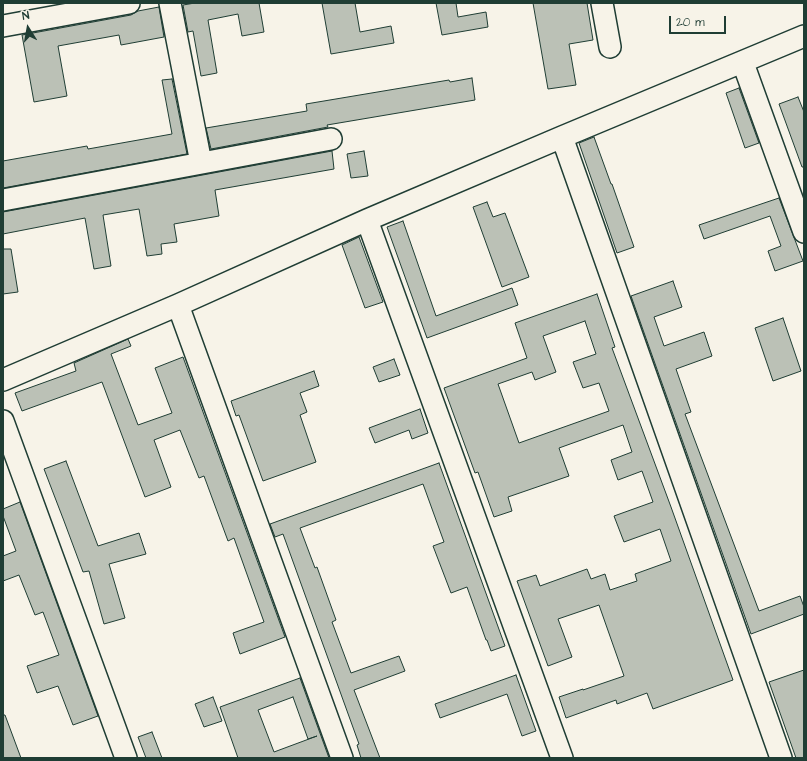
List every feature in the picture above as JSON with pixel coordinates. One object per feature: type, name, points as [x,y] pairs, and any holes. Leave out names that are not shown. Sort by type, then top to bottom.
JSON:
[{"type":"street","points":[[3,26],[60,9],[129,3]]},
{"type":"street","points":[[170,3],[201,163]]},
{"type":"street","points":[[602,3],[610,47]]},
{"type":"street","points":[[3,380],[178,305],[367,220],[562,137],[743,63],[804,36]]},
{"type":"street","points":[[743,63],[804,232]]},
{"type":"street","points":[[562,137],[781,758]]},
{"type":"street","points":[[3,200],[331,139]]},
{"type":"street","points":[[367,220],[562,758]]},
{"type":"street","points":[[178,305],[342,758]]},
{"type":"street","points":[[3,421],[126,758]]},
{"type":"building","points":[[195,3],[259,3],[264,32],[242,36],[238,14],[208,20],[217,73],[201,76],[193,31],[188,32],[183,5]]},
{"type":"building","points":[[322,3],[355,3],[360,32],[391,26],[394,43],[331,54]]},
{"type":"building","points":[[436,3],[456,3],[458,17],[486,12],[488,27],[442,35]]},
{"type":"building","points":[[533,3],[587,3],[593,40],[569,44],[576,85],[548,89]]},
{"type":"building","points":[[159,7],[164,37],[121,45],[119,35],[58,46],[67,96],[34,102],[22,35],[131,15],[138,11]]},
{"type":"building","points":[[472,78],[475,100],[327,125],[328,127],[211,149],[206,128],[307,111],[306,104],[449,80],[450,82]]},
{"type":"building","points":[[172,79],[187,154],[3,188],[3,161],[87,146],[88,149],[172,134],[162,80]]},
{"type":"building","points":[[739,88],[759,143],[745,148],[726,93]]},
{"type":"building","points":[[798,97],[804,112],[804,167],[802,167],[779,104]]},
{"type":"building","points":[[594,137],[634,247],[617,253],[579,143]]},
{"type":"building","points":[[332,151],[334,169],[215,190],[219,216],[174,224],[177,242],[161,244],[162,254],[147,256],[139,209],[103,215],[111,266],[94,269],[85,218],[3,234],[3,212]]},
{"type":"building","points":[[364,151],[368,176],[351,178],[347,154]]},
{"type":"building","points":[[779,198],[803,261],[775,271],[768,251],[781,246],[770,216],[704,239],[699,225]]},
{"type":"building","points":[[487,202],[493,217],[505,213],[529,277],[502,287],[473,207]]},
{"type":"building","points":[[403,221],[436,316],[512,288],[518,305],[427,338],[387,227]]},
{"type":"building","points":[[359,237],[383,302],[365,308],[342,245]]},
{"type":"building","points":[[3,249],[11,249],[18,292],[3,294]]},
{"type":"building","points":[[673,281],[682,307],[654,317],[664,346],[704,332],[712,356],[676,369],[691,412],[685,414],[759,611],[800,596],[804,607],[804,614],[751,634],[631,296]]},
{"type":"building","points":[[597,294],[615,347],[612,348],[733,680],[653,709],[647,693],[617,704],[616,700],[566,718],[559,697],[624,676],[599,605],[558,619],[572,657],[548,666],[517,581],[536,575],[540,586],[587,569],[591,579],[605,574],[610,590],[637,581],[635,574],[671,561],[660,529],[624,542],[614,516],[653,502],[642,471],[618,480],[611,460],[632,452],[623,425],[559,448],[569,476],[508,497],[512,511],[494,517],[478,472],[475,473],[444,388],[527,358],[515,323]],"holes":[[[585,321],[596,354],[573,362],[583,388],[599,383],[609,411],[519,443],[498,384],[532,372],[535,380],[556,372],[543,336]]]},
{"type":"building","points":[[783,318],[801,371],[773,381],[755,328]]},
{"type":"building","points":[[128,339],[131,346],[111,354],[138,425],[172,413],[155,368],[183,357],[285,637],[240,654],[233,633],[264,622],[234,538],[228,541],[204,476],[199,478],[180,430],[154,440],[171,487],[145,497],[102,382],[22,411],[15,393],[76,371],[74,363]]},
{"type":"building","points":[[394,359],[400,375],[379,382],[373,367]]},
{"type":"building","points":[[314,371],[319,386],[300,393],[307,412],[300,415],[316,462],[263,481],[239,415],[236,416],[231,401]]},
{"type":"building","points":[[420,409],[428,433],[412,439],[409,430],[375,443],[369,428]]},
{"type":"building","points":[[66,461],[98,546],[139,533],[146,554],[109,564],[125,618],[104,624],[89,571],[83,572],[44,469]]},
{"type":"building","points":[[439,463],[505,646],[491,651],[467,587],[451,593],[433,546],[444,542],[423,484],[300,528],[315,568],[317,567],[336,620],[332,622],[351,673],[399,656],[405,671],[354,690],[380,758],[361,758],[357,745],[359,744],[283,534],[275,537],[270,524]]},
{"type":"building","points":[[20,502],[98,716],[73,725],[58,686],[37,693],[27,666],[59,655],[43,612],[35,615],[19,575],[3,581],[3,556],[16,551],[3,516],[3,509]]},
{"type":"building","points":[[804,670],[804,758],[796,758],[769,682]]},
{"type":"building","points":[[516,675],[536,731],[522,736],[507,694],[440,718],[435,704]]},
{"type":"building","points":[[300,678],[329,758],[238,758],[220,707]],"holes":[[[293,697],[308,739],[317,736],[274,752],[258,710]]]},
{"type":"building","points":[[213,697],[222,721],[204,727],[195,704]]},
{"type":"building","points":[[3,715],[5,715],[21,758],[3,758]]},
{"type":"building","points":[[152,732],[162,758],[146,758],[138,737]]}]
